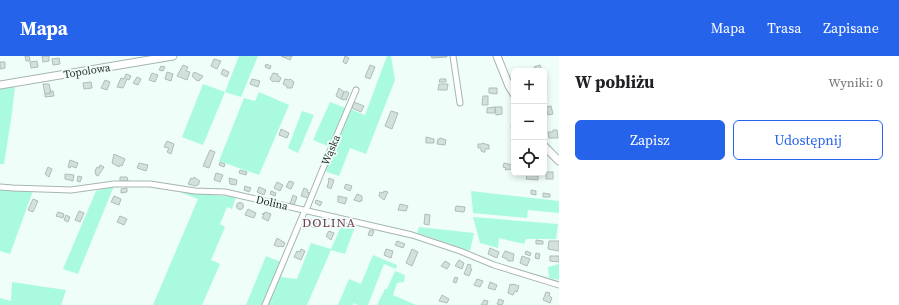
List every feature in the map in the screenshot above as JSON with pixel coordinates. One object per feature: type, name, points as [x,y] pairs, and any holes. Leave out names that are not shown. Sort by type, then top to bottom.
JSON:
[{"type":"street","name":"Topolowa","points":[[0,85],[148,58],[173,56]]},
{"type":"street","points":[[453,56],[460,103]]},
{"type":"street","points":[[497,56],[511,88]]},
{"type":"street","name":"Wąska","points":[[265,305],[356,90]]},
{"type":"street","points":[[547,149],[559,162]]},
{"type":"street","name":"Dolina","points":[[0,187],[71,190],[114,184],[150,184],[195,192],[225,192],[421,237],[494,265],[559,285]]},
{"type":"green space","points":[[239,56],[258,56],[241,97],[225,92]]},
{"type":"green space","points":[[387,56],[391,56],[395,80],[366,154],[350,148],[339,176],[324,171],[350,109],[365,115]]},
{"type":"green space","points":[[203,84],[225,92],[203,145],[182,137]]},
{"type":"green space","points":[[15,86],[4,164],[0,164],[0,88]]},
{"type":"green space","points":[[259,92],[289,105],[259,175],[219,161],[244,98],[255,101]]},
{"type":"green space","points":[[330,102],[346,108],[330,147],[313,140]]},
{"type":"green space","points":[[302,111],[314,115],[298,153],[288,148]]},
{"type":"green space","points":[[114,186],[78,274],[63,269],[96,191]]},
{"type":"green space","points":[[0,189],[33,191],[10,254],[0,251]]},
{"type":"green space","points":[[183,191],[236,197],[232,209],[227,207],[220,224],[225,227],[211,260],[220,264],[202,305],[153,305],[198,199],[182,193]]},
{"type":"green space","points":[[471,191],[559,201],[559,213],[528,210],[527,218],[473,213]]},
{"type":"green space","points":[[473,217],[558,224],[556,239],[526,239],[524,244],[499,238],[498,248],[480,243]]},
{"type":"green space","points":[[343,222],[356,224],[345,254],[331,250],[307,305],[246,305],[266,256],[286,264],[281,277],[297,279],[311,243],[331,249]]},
{"type":"green space","points":[[419,227],[474,233],[470,251],[417,233]]},
{"type":"green space","points":[[373,255],[397,265],[396,269],[384,264],[368,305],[358,305],[354,303],[353,305],[338,305],[349,279],[361,284]]},
{"type":"green space","points":[[559,264],[559,280],[549,278],[548,267]]},
{"type":"green space","points":[[395,271],[405,275],[404,282],[397,283],[393,295],[416,305],[377,305],[385,289],[387,289]]},
{"type":"green space","points":[[12,282],[66,290],[61,305],[0,305],[0,298],[11,301]]},
{"type":"building","points":[[25,56],[29,56],[30,61],[26,61]]},
{"type":"building","points":[[42,56],[49,56],[49,61],[43,62]]},
{"type":"building","points":[[281,56],[292,56],[290,60]]},
{"type":"building","points":[[345,56],[349,58],[346,64],[343,62]]},
{"type":"building","points":[[431,56],[447,56],[447,57],[432,58]]},
{"type":"building","points":[[59,58],[60,64],[53,65],[52,59]]},
{"type":"building","points":[[214,59],[221,61],[217,69],[211,66]]},
{"type":"building","points":[[37,61],[38,67],[31,68],[30,62]]},
{"type":"building","points":[[0,62],[5,62],[5,68],[0,69]]},
{"type":"building","points":[[266,64],[271,66],[270,69],[265,67]]},
{"type":"building","points":[[183,65],[188,67],[186,71],[190,72],[187,80],[177,76]]},
{"type":"building","points":[[370,65],[375,67],[370,79],[365,77]]},
{"type":"building","points":[[540,65],[541,68],[534,68]]},
{"type":"building","points":[[161,66],[165,67],[163,71],[159,70]]},
{"type":"building","points":[[223,69],[229,72],[227,77],[221,74]]},
{"type":"building","points":[[167,72],[173,74],[171,81],[165,79]]},
{"type":"building","points":[[194,72],[203,76],[199,81],[192,76]]},
{"type":"building","points":[[152,73],[158,75],[155,82],[149,80]]},
{"type":"building","points":[[273,73],[278,74],[277,75],[281,78],[279,82],[273,82],[270,79]]},
{"type":"building","points":[[126,74],[131,76],[129,80],[127,79],[123,88],[117,87],[121,78],[124,79]]},
{"type":"building","points":[[137,77],[141,79],[138,85],[133,83]]},
{"type":"building","points":[[252,79],[260,81],[258,87],[250,84]]},
{"type":"building","points":[[285,79],[290,79],[294,82],[292,88],[287,88],[287,86],[283,84]]},
{"type":"building","points":[[440,79],[446,79],[446,82],[439,82]]},
{"type":"building","points":[[105,80],[110,82],[107,90],[101,88]]},
{"type":"building","points":[[91,82],[92,88],[84,89],[83,83]]},
{"type":"building","points":[[43,84],[49,84],[51,93],[45,94]]},
{"type":"building","points":[[439,84],[448,84],[447,90],[438,90]]},
{"type":"building","points":[[339,88],[344,92],[341,99],[336,96]]},
{"type":"building","points":[[489,88],[497,88],[497,94],[489,93]]},
{"type":"building","points":[[50,91],[53,91],[54,96],[45,97],[45,94],[51,93]]},
{"type":"building","points":[[346,91],[349,93],[346,100],[341,99],[344,92]]},
{"type":"building","points":[[483,96],[488,96],[488,105],[482,105]]},
{"type":"building","points":[[354,102],[364,106],[361,112],[352,108]]},
{"type":"building","points":[[551,106],[553,114],[548,115],[547,107]]},
{"type":"building","points":[[495,107],[495,113],[487,113],[487,108]]},
{"type":"building","points":[[495,107],[502,107],[502,114],[496,115]]},
{"type":"building","points":[[391,111],[398,113],[392,129],[385,126]]},
{"type":"building","points":[[281,129],[289,133],[287,138],[279,135]]},
{"type":"building","points":[[553,130],[557,130],[558,138],[549,138],[548,132],[553,132]]},
{"type":"building","points":[[426,137],[434,139],[434,143],[426,143]]},
{"type":"building","points":[[440,138],[446,140],[445,145],[437,144],[438,139]]},
{"type":"building","points":[[167,141],[174,144],[171,154],[167,152],[169,148],[164,147]]},
{"type":"building","points":[[482,143],[489,145],[489,149],[485,149],[485,152],[481,151],[481,148],[478,148],[478,144]]},
{"type":"building","points":[[210,150],[215,152],[209,168],[203,166]]},
{"type":"building","points":[[114,154],[125,159],[122,166],[120,165],[119,167],[112,163]]},
{"type":"building","points":[[70,160],[78,163],[76,168],[71,166],[70,168],[68,167]]},
{"type":"building","points":[[220,162],[225,164],[224,167],[219,165]]},
{"type":"building","points":[[139,163],[148,165],[146,171],[137,168]]},
{"type":"building","points":[[504,163],[511,165],[511,169],[505,170],[506,168],[503,167]]},
{"type":"building","points":[[100,165],[104,167],[98,176],[96,175],[95,171]]},
{"type":"building","points":[[48,167],[52,169],[49,177],[45,174]]},
{"type":"building","points":[[240,170],[247,172],[246,175],[239,173]]},
{"type":"building","points":[[547,172],[553,172],[553,179],[546,179]]},
{"type":"building","points":[[216,173],[223,175],[220,182],[214,180]]},
{"type":"building","points":[[65,174],[74,175],[73,181],[65,179]]},
{"type":"building","points":[[78,176],[82,177],[80,182],[77,181]]},
{"type":"building","points":[[527,176],[538,176],[538,180],[526,179]]},
{"type":"building","points":[[120,177],[127,177],[128,181],[120,181]]},
{"type":"building","points":[[194,177],[200,181],[198,185],[195,186],[188,184],[191,178],[193,179]]},
{"type":"building","points":[[229,178],[237,180],[236,185],[230,184]]},
{"type":"building","points":[[329,178],[334,180],[331,189],[327,187]]},
{"type":"building","points":[[289,181],[294,183],[291,189],[286,187]]},
{"type":"building","points":[[277,182],[283,185],[280,191],[274,188]]},
{"type":"building","points":[[346,184],[352,186],[350,191],[344,188]]},
{"type":"building","points":[[245,186],[251,188],[249,192],[244,190]]},
{"type":"building","points":[[259,187],[266,190],[264,195],[257,192]]},
{"type":"building","points":[[127,188],[127,192],[121,193],[121,189]]},
{"type":"building","points":[[304,188],[310,193],[308,198],[301,196]]},
{"type":"building","points":[[531,190],[536,191],[536,195],[531,194]]},
{"type":"building","points":[[271,191],[276,193],[275,196],[270,194]]},
{"type":"building","points":[[384,191],[388,192],[384,200],[379,196],[380,192],[383,193]]},
{"type":"building","points":[[543,193],[550,194],[550,197],[543,197]]},
{"type":"building","points":[[357,194],[362,196],[362,201],[360,202],[354,200]]},
{"type":"building","points":[[293,195],[297,197],[294,205],[290,204]]},
{"type":"building","points":[[114,196],[121,199],[119,205],[111,202]]},
{"type":"building","points":[[338,196],[347,198],[345,204],[338,202]]},
{"type":"building","points":[[33,199],[38,201],[33,212],[28,210]]},
{"type":"building","points":[[316,200],[322,202],[320,206],[315,203]]},
{"type":"building","points":[[240,203],[243,206],[240,209],[237,206]]},
{"type":"building","points":[[400,204],[408,206],[406,211],[398,210]]},
{"type":"building","points":[[456,206],[465,207],[464,212],[455,211]]},
{"type":"building","points":[[248,209],[256,213],[254,218],[245,215]]},
{"type":"building","points":[[79,211],[84,213],[80,222],[75,220]]},
{"type":"building","points":[[58,212],[64,214],[63,218],[56,216]]},
{"type":"building","points":[[265,212],[271,214],[268,221],[262,218],[264,215],[262,214]]},
{"type":"building","points":[[425,214],[430,215],[429,225],[424,224]]},
{"type":"building","points":[[66,215],[70,217],[68,222],[64,220]]},
{"type":"building","points":[[120,216],[127,219],[124,225],[117,222]]},
{"type":"building","points":[[310,219],[317,223],[315,228],[308,225]]},
{"type":"building","points":[[370,230],[374,231],[372,236],[368,235]]},
{"type":"building","points":[[329,231],[334,233],[331,240],[326,236]]},
{"type":"building","points":[[277,238],[285,243],[283,247],[274,245]]},
{"type":"building","points":[[536,240],[543,241],[543,244],[536,244]]},
{"type":"building","points":[[397,241],[405,244],[403,248],[395,245]]},
{"type":"building","points":[[549,241],[559,241],[559,251],[548,249]]},
{"type":"building","points":[[490,248],[499,252],[497,258],[488,254]]},
{"type":"building","points":[[301,249],[305,251],[301,260],[294,257],[297,251],[300,252]]},
{"type":"building","points":[[386,249],[393,251],[391,258],[384,255]]},
{"type":"building","points":[[412,249],[418,252],[412,266],[406,263]]},
{"type":"building","points":[[505,251],[514,254],[513,261],[508,261],[502,257]]},
{"type":"building","points":[[526,251],[531,253],[530,256],[525,254]]},
{"type":"building","points":[[536,253],[540,254],[539,259],[535,258]]},
{"type":"building","points":[[522,256],[530,259],[527,266],[520,263]]},
{"type":"building","points":[[550,256],[559,256],[559,262],[550,261]]},
{"type":"building","points":[[459,260],[464,263],[462,269],[455,266]]},
{"type":"building","points":[[445,261],[450,264],[447,269],[441,266]]},
{"type":"building","points":[[468,264],[471,265],[470,268],[472,269],[469,276],[464,274]]},
{"type":"building","points":[[455,277],[458,278],[456,283],[453,282]]},
{"type":"building","points":[[477,279],[483,281],[480,287],[474,285]]},
{"type":"building","points":[[490,282],[497,285],[495,290],[488,288]]},
{"type":"building","points":[[510,284],[519,286],[517,292],[515,291],[513,295],[508,293]]},
{"type":"building","points":[[546,292],[550,293],[549,295],[552,298],[550,303],[543,300]]},
{"type":"building","points":[[442,295],[449,299],[447,303],[439,301]]},
{"type":"building","points":[[499,299],[504,301],[502,305],[497,304]]},
{"type":"building","points":[[484,300],[488,301],[487,305],[481,305]]},
{"type":"district","name":"DOLINA","points":[[329,222]]}]
